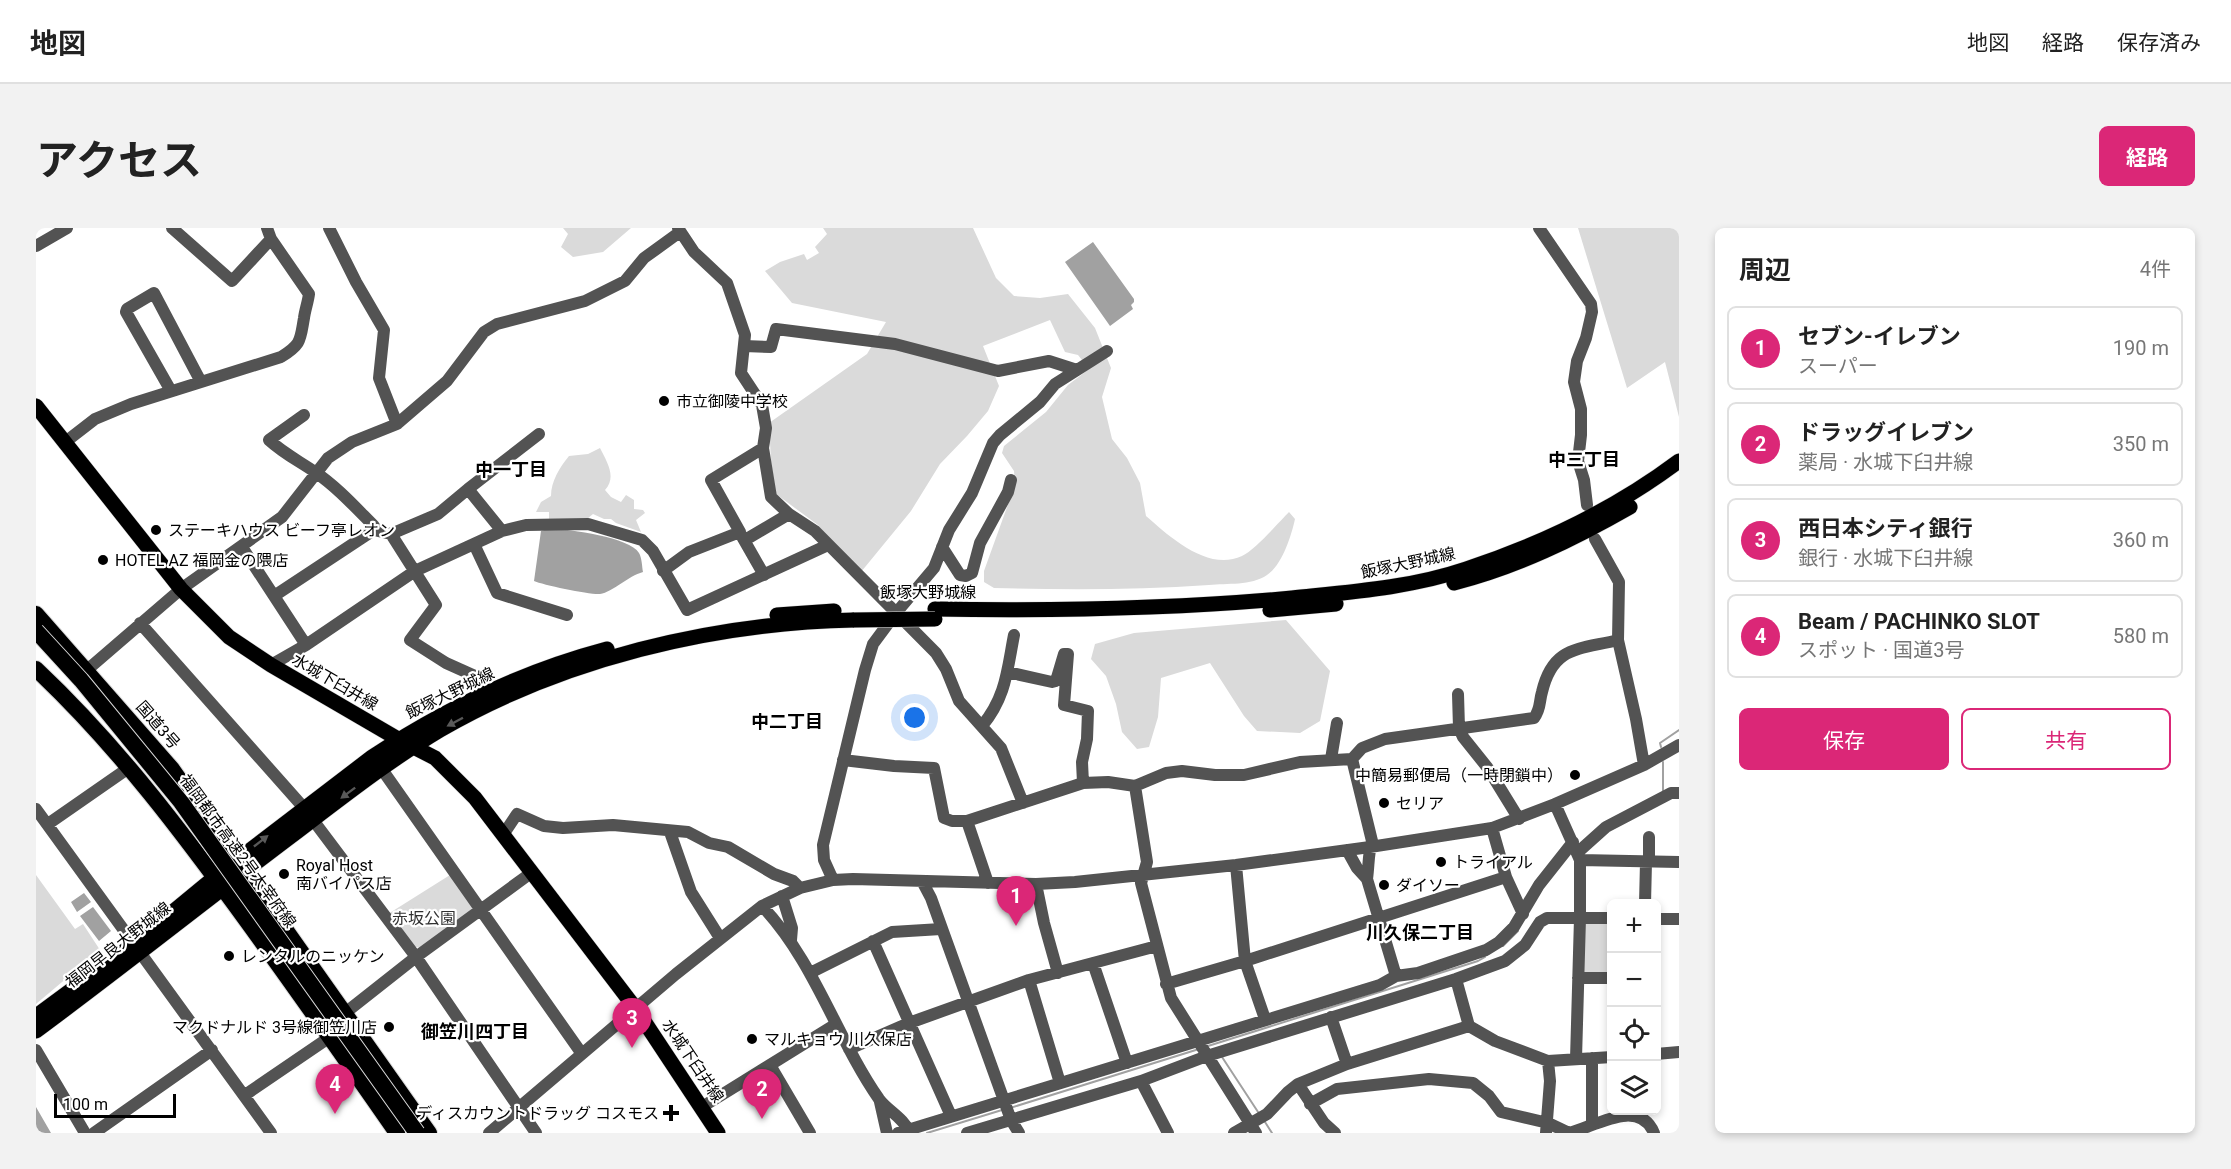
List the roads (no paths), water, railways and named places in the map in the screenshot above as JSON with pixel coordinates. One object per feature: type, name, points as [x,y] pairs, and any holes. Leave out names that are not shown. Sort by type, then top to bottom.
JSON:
[{"type":"highway","name":"国道3号","points":[[36,614],[172,769],[429,1133]]},
{"type":"highway","name":"福岡都市高速2号太宰府線","points":[[36,631],[81,680],[181,802],[417,1133]]},
{"type":"highway","name":"福岡都市高速2号太宰府線","points":[[36,644],[109,728],[172,809],[403,1133]]},
{"type":"highway","points":[[36,654],[61,682],[81,713]]},
{"type":"highway","points":[[36,669],[81,713],[130,767],[219,882],[397,1133]]},
{"type":"main road","name":"水城下臼井線","points":[[36,406],[181,590],[229,637],[271,665],[398,740],[435,758],[475,798],[636,1009],[718,1133]]},
{"type":"main road","name":"飯塚大野城線","points":[[219,882],[308,814],[372,756],[398,740],[484,695],[567,662],[662,634],[763,616],[1132,609],[1319,596],[1370,590],[1465,570],[1546,540],[1619,501],[1679,461]]},
{"type":"main road","name":"飯塚大野城線","points":[[935,614],[1064,621],[1182,617],[1307,608],[1413,592],[1470,579],[1521,562],[1562,544],[1630,507],[1679,473]]},
{"type":"main road","name":"飯塚大野城線","points":[[308,814],[413,747],[482,708],[543,682],[601,661],[708,634],[854,615]]},
{"type":"main road","name":"福岡早良大野城線","points":[[36,1031],[45,1014],[138,947],[219,882]]},
{"type":"street","points":[[64,443],[95,419],[131,404],[281,357],[297,344],[303,335],[309,294],[269,234],[232,281],[172,228]]},
{"type":"street","points":[[329,228],[356,282],[384,330],[380,378],[397,424]]},
{"type":"street","points":[[1539,228],[1591,304],[1592,312],[1586,338],[1576,361],[1574,382],[1581,409],[1578,461],[1584,480],[1587,505]]},
{"type":"street","points":[[36,246],[62,229]]},
{"type":"street","points":[[87,670],[181,590],[282,517],[328,458],[352,442],[397,424],[447,381],[484,332],[497,324],[585,300],[616,286],[625,281],[644,258],[679,230],[694,252],[727,283],[745,335],[741,374],[762,405],[766,428],[763,448],[771,497],[789,514],[815,531],[936,653],[946,669],[959,701],[1001,748],[1023,803]]},
{"type":"street","points":[[171,391],[126,312],[127,309],[154,293],[201,382]]},
{"type":"street","points":[[744,346],[771,347],[776,330],[895,344],[998,371],[1049,361],[1077,370]]},
{"type":"street","points":[[833,880],[824,860],[823,845],[873,644],[934,568],[949,530],[972,493],[993,443],[1040,402],[1055,384],[1107,351]]},
{"type":"street","points":[[304,415],[269,440],[337,489],[374,526],[374,530]]},
{"type":"street","points":[[274,596],[374,530],[391,534],[438,514],[539,434]]},
{"type":"street","points":[[763,448],[711,480],[764,575]]},
{"type":"street","points":[[942,547],[960,575],[966,576],[972,573],[980,543],[1008,492],[1011,480]]},
{"type":"street","points":[[468,489],[502,531]]},
{"type":"street","points":[[663,571],[689,552],[742,536],[789,514]]},
{"type":"street","points":[[271,665],[306,645],[415,571],[502,531],[526,525],[588,524],[642,540],[653,551],[687,609],[828,545]]},
{"type":"street","points":[[391,534],[436,605],[410,640],[446,663],[475,676],[484,695]]},
{"type":"street","points":[[1595,539],[1619,582],[1618,640],[1644,765]]},
{"type":"street","points":[[474,544],[497,593],[567,615]]},
{"type":"street","points":[[242,547],[306,645]]},
{"type":"street","points":[[140,623],[308,814],[416,957],[536,1133]]},
{"type":"street","points":[[982,726],[996,709],[1007,672],[1014,635]]},
{"type":"street","points":[[843,760],[934,768],[944,818],[952,822],[967,822],[1083,783],[1108,782],[1135,786],[1166,773],[1182,771],[1215,776],[1244,774],[1300,762],[1352,759],[1362,748],[1385,739],[1534,718],[1540,710],[1541,693],[1550,667],[1557,658],[1566,653],[1618,640]]},
{"type":"street","points":[[1007,672],[1056,681],[1064,654],[1068,654],[1064,705],[1088,711],[1087,740],[1082,762],[1083,783]]},
{"type":"street","points":[[1458,694],[1459,728],[1463,737],[1487,767],[1519,819]]},
{"type":"street","points":[[1331,759],[1337,723]]},
{"type":"street","points":[[489,1133],[720,938],[762,906],[800,888],[833,880],[1036,884],[1143,875],[1370,847],[1492,828],[1519,819],[1644,765],[1679,745]]},
{"type":"street","points":[[1352,759],[1371,841],[1367,853],[1369,862],[1367,879],[1396,976]]},
{"type":"street","points":[[48,824],[130,767]]},
{"type":"street","points":[[381,768],[483,910],[582,1054]]},
{"type":"street","points":[[1135,786],[1147,862],[1141,883],[1171,998],[1207,1056],[1258,1123]]},
{"type":"street","points":[[762,906],[791,940],[849,1049],[880,1101],[906,1132],[951,1116],[1380,985],[1396,976],[1418,973],[1486,950],[1498,942],[1523,914],[1539,885],[1606,827],[1671,793],[1679,793]]},
{"type":"street","points":[[1555,804],[1576,852],[1580,918],[1576,1059]]},
{"type":"street","points":[[36,809],[271,1133]]},
{"type":"street","points":[[503,835],[517,814],[544,826],[563,828],[613,825],[688,832],[709,843],[728,847],[774,874],[794,881],[800,888]]},
{"type":"street","points":[[967,822],[988,883]]},
{"type":"street","points":[[1492,828],[1506,877],[1523,914]]},
{"type":"street","points":[[670,832],[691,892],[720,938]]},
{"type":"street","points":[[1646,899],[1649,837]]},
{"type":"street","points":[[1347,850],[1357,868],[1367,879]]},
{"type":"street","points":[[1576,852],[1648,862],[1679,862]]},
{"type":"street","points":[[1236,864],[1245,961],[1265,1019]]},
{"type":"street","points":[[345,1013],[416,957],[531,873]]},
{"type":"street","points":[[1166,984],[1506,877]]},
{"type":"street","points":[[922,881],[1018,1133]]},
{"type":"street","points":[[1036,884],[1058,972]]},
{"type":"street","points":[[782,896],[792,928],[791,940]]},
{"type":"street","points":[[967,1133],[1141,1081],[1207,1056],[1456,979],[1505,961],[1525,945],[1540,922],[1547,918],[1607,918]]},
{"type":"street","points":[[1661,919],[1679,920]]},
{"type":"street","points":[[810,973],[892,932],[941,929]]},
{"type":"street","points":[[873,941],[951,1116]]},
{"type":"street","points":[[849,1049],[909,1023],[1029,980],[1156,946]]},
{"type":"street","points":[[1093,963],[1127,1063]]},
{"type":"street","points":[[1578,978],[1607,978]]},
{"type":"street","points":[[1456,979],[1469,1026],[1495,1041],[1548,1061],[1607,1056]]},
{"type":"street","points":[[1029,980],[1060,1083]]},
{"type":"street","points":[[1331,1017],[1347,1064]]},
{"type":"street","points":[[702,1107],[836,1024]]},
{"type":"street","points":[[1234,1133],[1258,1123],[1298,1084],[1347,1064],[1469,1026]]},
{"type":"street","points":[[244,1095],[330,1036]]},
{"type":"street","points":[[36,1050],[85,1133]]},
{"type":"street","points":[[94,1133],[212,1050]]},
{"type":"street","points":[[1661,1054],[1679,1052]]},
{"type":"street","points":[[1592,1058],[1592,1124]]},
{"type":"street","points":[[1547,1128],[1550,1081],[1548,1061]]},
{"type":"street","points":[[770,1065],[810,1133]]},
{"type":"street","points":[[1310,1104],[1336,1089],[1351,1086],[1429,1079],[1458,1081],[1473,1083],[1489,1096],[1501,1112],[1547,1128],[1569,1133],[1622,1116],[1641,1115],[1654,1133]]},
{"type":"street","points":[[1141,1081],[1168,1133]]},
{"type":"street","points":[[1298,1084],[1324,1123],[1335,1133]]},
{"type":"street","points":[[880,1101],[887,1133]]},
{"type":"waterway","points":[[1661,747],[1660,743],[1679,730]]},
{"type":"waterway","points":[[1663,762],[1663,793]]},
{"type":"waterway","points":[[1503,946],[1518,931]]},
{"type":"waterway","points":[[1208,1046],[1485,957]]},
{"type":"waterway","points":[[1010,1108],[1199,1049]]},
{"type":"waterway","points":[[1222,1057],[1260,1115]]},
{"type":"waterway","points":[[927,1133],[1002,1110]]},
{"type":"waterway","points":[[1265,1122],[1272,1133]]},
{"type":"place","name":"市立御陵中学校","points":[[664,401]]},
{"type":"place","name":"ステーキハウス ビーフ亭レオン","points":[[156,530]]},
{"type":"place","name":"HOTEL AZ 福岡金の隈店","points":[[103,560]]},
{"type":"place","name":"中簡易郵便局（一時閉鎖中）","points":[[1575,775]]},
{"type":"place","name":"セリア","points":[[1384,803]]},
{"type":"place","name":"トライアル","points":[[1441,862]]},
{"type":"place","name":"Royal Host 南バイパス店","points":[[284,874]]},
{"type":"place","name":"ダイソー","points":[[1384,885]]},
{"type":"place","name":"セブン-イレブン","points":[[1016,926]]},
{"type":"place","name":"レンタルのニッケン","points":[[229,956]]},
{"type":"place","name":"マクドナルド 3号線御笠川店","points":[[389,1027]]},
{"type":"place","name":"マルキョウ 川久保店","points":[[752,1039]]},
{"type":"place","name":"西日本シティ銀行","points":[[632,1048]]},
{"type":"place","name":"ディスカウントドラッグ コスモス","points":[[671,1113]]},
{"type":"place","name":"Beam / PACHINKO SLOT","points":[[335,1114]]},
{"type":"place","name":"ドラッグイレブン","points":[[762,1119]]},
{"type":"district","name":"中三丁目","points":[[1584,459]]},
{"type":"district","name":"中一丁目","points":[[511,469]]},
{"type":"district","name":"中二丁目","points":[[787,721]]},
{"type":"district","name":"川久保二丁目","points":[[1420,932]]},
{"type":"district","name":"御笠川四丁目","points":[[475,1031]]},
{"type":"park label","name":"赤坂公園","points":[[424,918]]}]
